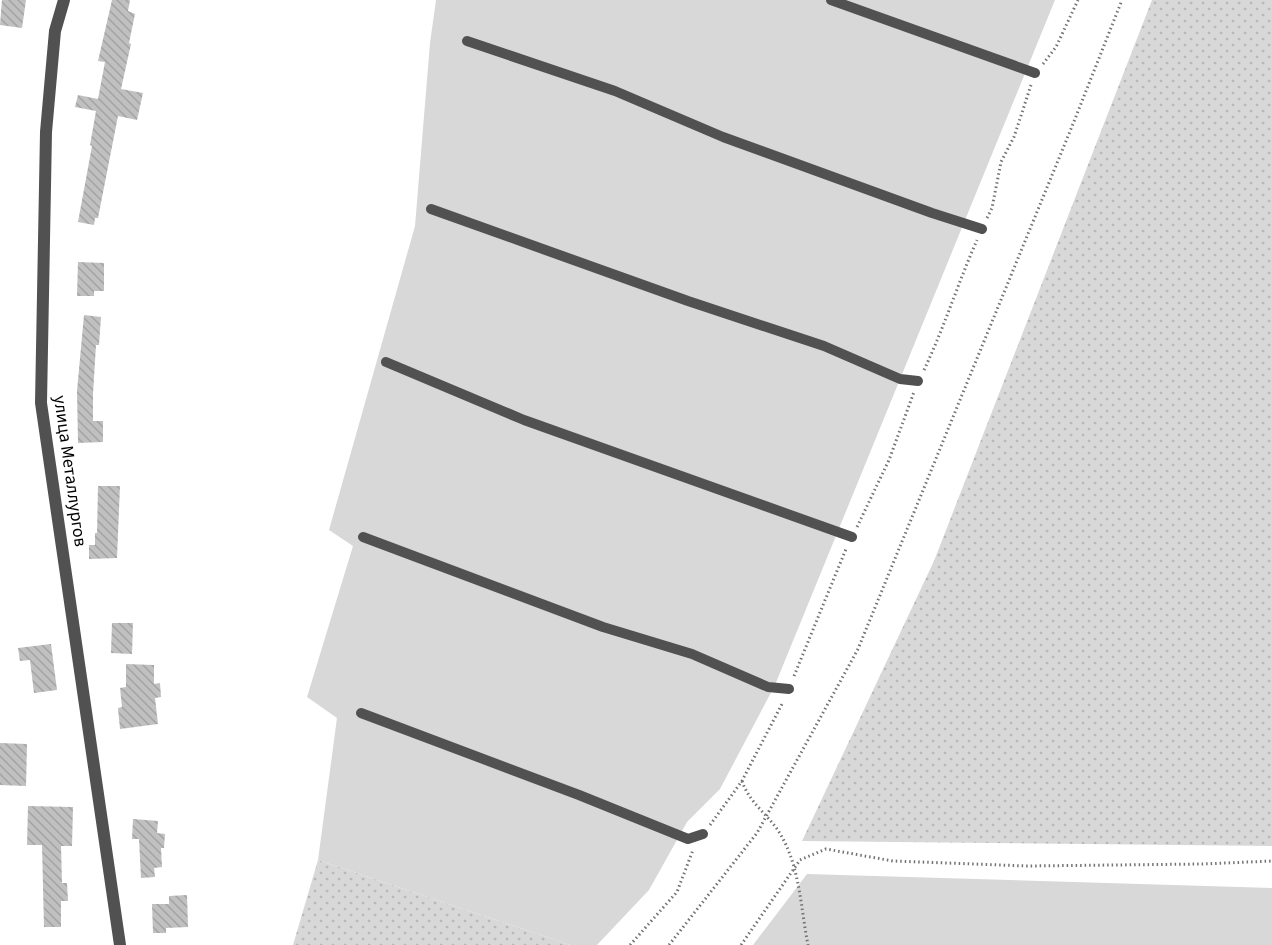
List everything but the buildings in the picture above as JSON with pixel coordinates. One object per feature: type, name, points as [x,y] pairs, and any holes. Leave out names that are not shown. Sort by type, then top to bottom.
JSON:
[{"type":"street","name":"улица Металлургов","points":[[64,0],[55,31],[46,132],[41,403],[120,945]]},
{"type":"lane","points":[[831,0],[1035,73]]},
{"type":"lane","points":[[467,41],[615,91],[723,137],[982,229]]},
{"type":"lane","points":[[431,209],[628,280],[824,346],[900,379],[918,381]]},
{"type":"lane","points":[[386,362],[524,420],[852,537]]},
{"type":"lane","points":[[363,537],[603,627],[692,654],[768,687],[789,689]]},
{"type":"lane","points":[[361,713],[579,795],[688,839],[704,834]]},
{"type":"path","points":[[630,945],[677,892],[695,846],[742,781],[789,689],[838,565],[889,460],[918,381],[940,335],[962,273],[992,208],[1001,162],[1014,137],[1035,73],[1056,47],[1078,0]]},
{"type":"path","points":[[669,945],[757,833],[858,649],[1122,0]]},
{"type":"path","points":[[742,781],[746,794],[782,836],[794,868],[807,945]]},
{"type":"path","points":[[741,945],[800,860],[826,849],[893,861],[1027,866],[1272,861]]},
{"type":"shaded area","points":[[436,0],[1055,0],[775,685],[720,789],[687,822],[649,890],[597,945],[570,945],[318,860],[337,718],[307,697],[353,546],[329,530],[415,226],[430,43]]},
{"type":"shaded area","points":[[1152,0],[1272,0],[1272,846],[802,841],[934,561]]},
{"type":"shaded area","points":[[318,860],[570,945],[293,945]]},
{"type":"shaded area","points":[[807,874],[1272,888],[1272,945],[753,945]]}]
